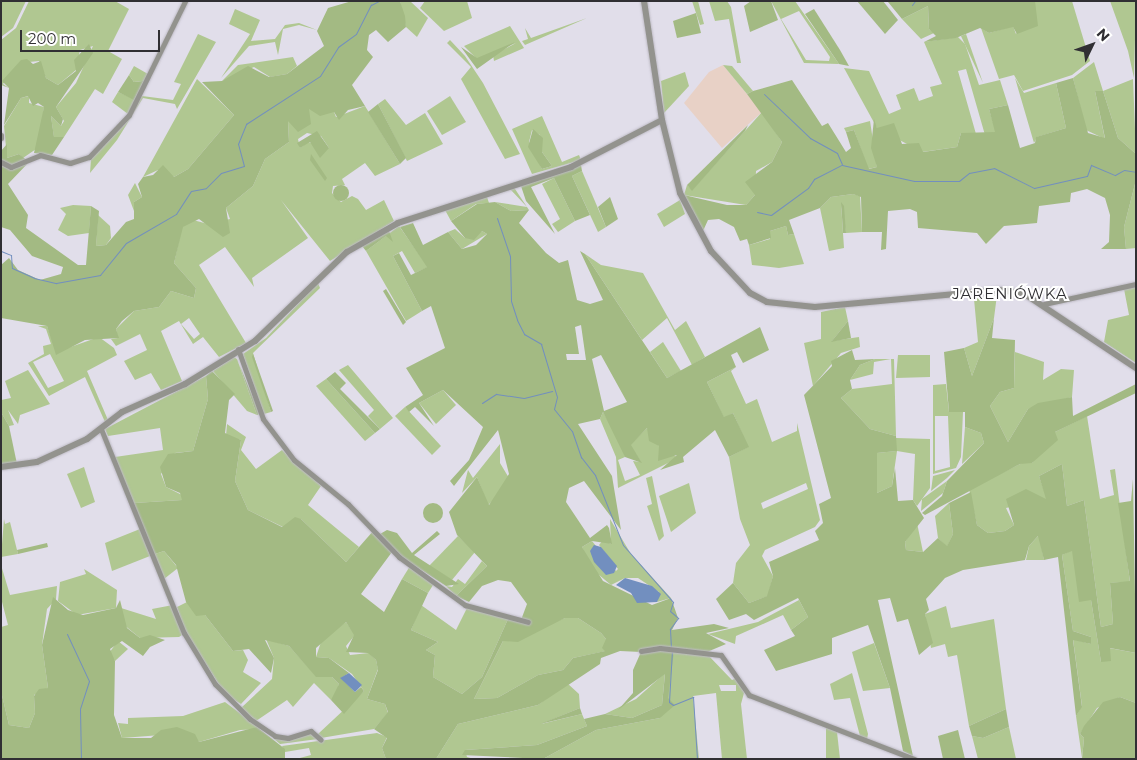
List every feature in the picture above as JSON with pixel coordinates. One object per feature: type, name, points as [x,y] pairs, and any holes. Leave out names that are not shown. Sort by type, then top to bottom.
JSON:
[{"type":"street","points":[[1,162],[10,167],[40,155],[70,163],[90,157],[129,115],[186,1]]},
{"type":"street","points":[[644,1],[662,120],[688,214],[711,251],[756,298],[815,308],[999,290],[1023,293],[1044,304],[1136,368]]},
{"type":"street","points":[[1,467],[37,462],[101,429],[122,412],[185,384],[267,332],[347,252],[398,223],[571,167],[662,120]]},
{"type":"street","points":[[1044,304],[1136,284]]},
{"type":"street","points":[[238,350],[263,419],[294,460],[348,504],[399,557],[465,605],[528,622]]},
{"type":"street","points":[[101,429],[184,632],[214,684],[250,719],[275,736],[294,737],[311,731],[321,740]]},
{"type":"street","points":[[641,651],[672,649],[721,655],[750,695],[914,759]]},
{"type":"shaded area","points":[[723,65],[762,112],[722,148],[684,103],[709,72]]},
{"type":"green space","points":[[1,1],[26,1],[13,28],[1,37]]},
{"type":"green space","points":[[29,1],[115,1],[129,9],[108,51],[122,59],[103,94],[95,89],[64,137],[54,138],[51,116],[61,126],[64,121],[56,107],[76,83],[93,46],[80,50],[76,70],[58,85],[46,78],[39,61],[19,63],[3,84],[9,88],[1,85],[1,40],[16,28]]},
{"type":"green space","points":[[352,1],[400,1],[405,16],[406,27],[388,42],[376,30],[369,35],[367,50],[373,57],[352,85],[365,106],[348,110],[339,120],[334,112],[320,116],[309,109],[311,124],[298,132],[288,121],[289,142],[265,159],[253,186],[226,208],[230,233],[223,237],[199,219],[183,227],[174,263],[196,288],[194,298],[171,291],[159,307],[134,311],[122,321],[116,329],[119,338],[85,340],[56,355],[47,326],[1,318],[1,265],[9,258],[18,270],[40,280],[61,274],[63,267],[32,256],[10,230],[1,227],[1,151],[7,144],[7,158],[19,154],[29,162],[8,184],[28,215],[26,228],[78,265],[86,265],[91,206],[99,211],[96,246],[106,245],[126,222],[134,219],[134,202],[142,197],[138,184],[143,177],[153,175],[163,165],[174,177],[188,169],[234,115],[202,82],[222,81],[248,66],[269,77],[287,74],[324,46],[317,31],[328,8]]},
{"type":"green space","points":[[400,1],[410,1],[428,18],[417,37],[406,27]]},
{"type":"green space","points":[[425,1],[467,1],[472,18],[444,31],[420,8]]},
{"type":"green space","points":[[692,1],[698,1],[704,24],[700,25]]},
{"type":"green space","points":[[709,1],[727,1],[731,7],[741,63],[737,63],[729,19],[715,21]]},
{"type":"green space","points":[[751,1],[771,1],[778,20],[750,32],[744,6]]},
{"type":"green space","points":[[771,1],[795,1],[839,64],[804,63]],"holes":[[[799,11],[830,57],[829,61],[806,60],[781,19]]]},
{"type":"green space","points":[[857,1],[883,1],[898,20],[885,34]]},
{"type":"green space","points":[[1035,1],[1072,1],[1090,61],[1072,75],[1023,91],[1014,75],[999,79],[981,28],[989,33],[1013,26],[1016,34]]},
{"type":"green space","points":[[1035,1],[1038,26],[1017,34],[1013,27],[989,33],[980,28],[956,38],[924,42],[936,36],[929,29],[928,6],[902,19],[888,2]]},
{"type":"green space","points":[[1110,1],[1136,1],[1134,78],[1128,51]]},
{"type":"green space","points":[[928,6],[929,29],[934,33],[921,39],[902,19]]},
{"type":"green space","points":[[235,9],[260,20],[251,41],[275,39],[285,25],[299,23],[317,30],[299,25],[283,29],[278,55],[275,42],[249,46],[221,78],[250,34],[229,24]]},
{"type":"green space","points":[[814,9],[849,66],[839,64],[805,14]]},
{"type":"green space","points":[[696,13],[701,33],[677,38],[673,21]]},
{"type":"green space","points":[[587,18],[525,45],[522,41],[528,39],[525,28],[531,38]]},
{"type":"green space","points":[[510,26],[524,48],[494,61],[493,55],[516,43],[477,59],[464,46]]},
{"type":"green space","points":[[198,34],[216,42],[177,109],[175,104],[143,98],[117,140],[90,173],[91,159],[127,122],[142,96],[173,100],[181,84],[174,82]]},
{"type":"green space","points":[[966,34],[983,83],[961,36]]},
{"type":"green space","points":[[958,37],[965,44],[979,85],[1000,80],[1008,105],[989,109],[996,132],[985,135],[966,69],[958,71],[976,134],[961,133],[957,147],[922,152],[877,128],[844,68],[869,71],[889,114],[901,109],[896,95],[914,88],[919,101],[933,96],[930,87],[942,84],[924,42]]},
{"type":"green space","points":[[450,40],[465,56],[483,83],[520,154],[505,159],[461,79],[471,67],[447,43]]},
{"type":"green space","points":[[515,42],[477,69],[461,47],[477,58]]},
{"type":"green space","points":[[89,44],[93,53],[56,107],[63,119],[61,126],[51,116],[54,137],[64,137],[52,155],[34,153],[44,107],[38,103],[33,106],[28,96],[21,98],[4,125],[9,88],[2,81],[21,60],[27,59],[33,64],[41,61],[46,78],[58,85],[76,71],[74,60]]},
{"type":"green space","points":[[293,57],[297,66],[287,74],[270,77],[254,67],[222,81],[238,65]]},
{"type":"green space","points":[[1094,62],[1103,91],[1095,91],[1105,139],[1086,130],[1073,78]]},
{"type":"green space","points":[[723,65],[732,66],[753,91],[747,94]]},
{"type":"green space","points":[[134,66],[148,74],[128,114],[112,102],[118,92],[134,99],[142,81],[134,82],[129,75]]},
{"type":"green space","points":[[685,72],[689,86],[664,113],[661,81]]},
{"type":"green space","points":[[129,75],[134,82],[143,81],[134,100],[118,92]]},
{"type":"green space","points":[[1015,78],[1024,93],[1056,83],[1066,128],[1037,137],[1034,143]]},
{"type":"green space","points":[[1073,78],[1088,133],[1105,138],[1095,91],[1103,91],[1118,138],[1136,154],[1136,180],[1124,227],[1126,249],[1101,249],[1109,242],[1110,215],[1105,198],[1087,189],[1071,193],[1070,202],[1039,206],[1037,223],[1004,226],[986,244],[977,233],[918,228],[917,212],[910,209],[888,211],[886,249],[881,250],[882,232],[862,232],[861,197],[853,194],[831,197],[820,208],[789,220],[794,234],[788,235],[786,226],[770,231],[771,238],[749,245],[747,239],[740,241],[734,227],[719,219],[708,220],[703,231],[684,195],[727,205],[746,205],[755,195],[745,182],[772,162],[782,142],[747,94],[753,91],[792,80],[822,126],[828,123],[846,152],[851,148],[846,132],[854,130],[869,169],[877,167],[871,148],[874,119],[877,128],[894,123],[902,144],[919,143],[923,152],[957,147],[961,133],[995,132],[989,109],[1008,105],[1020,148],[1035,143],[1036,137],[1066,128],[1056,83]]},
{"type":"green space","points":[[197,79],[234,115],[188,169],[174,177],[158,170],[143,177]]},
{"type":"green space","points":[[1133,79],[1136,154],[1118,138],[1103,91]]},
{"type":"green space","points":[[29,96],[29,103],[44,107],[39,147],[23,158],[19,154],[7,158],[4,126],[21,98]]},
{"type":"green space","points":[[450,96],[466,122],[442,135],[427,111]]},
{"type":"green space","points":[[385,99],[406,125],[425,113],[443,144],[407,161],[378,104]]},
{"type":"green space","points":[[378,104],[406,158],[400,164],[368,112]]},
{"type":"green space","points":[[365,106],[400,164],[375,176],[365,163],[342,179],[345,185],[333,186],[332,193],[341,202],[352,196],[358,199],[366,210],[384,200],[394,221],[330,261],[281,200],[308,238],[252,278],[254,287],[225,247],[199,265],[246,343],[219,357],[203,337],[193,344],[179,321],[161,331],[182,381],[161,390],[151,373],[135,380],[124,361],[147,350],[140,334],[116,346],[111,339],[118,338],[116,329],[134,311],[159,307],[171,291],[194,298],[196,288],[174,263],[182,227],[193,220],[208,224],[230,219],[226,208],[253,186],[265,159],[289,142],[288,121],[307,120],[309,109],[334,112],[336,117]],"holes":[[[307,133],[321,136],[329,148],[308,142],[300,148],[298,139]],[[189,318],[200,334],[194,339],[181,324]]]},
{"type":"green space","points":[[762,112],[782,142],[772,162],[756,171],[755,195],[746,205],[684,195],[687,185],[692,190]]},
{"type":"green space","points":[[542,116],[562,162],[579,155],[581,160],[532,174],[512,129]],"holes":[[[532,130],[540,135],[542,152],[552,166],[542,169],[529,142]]]},
{"type":"green space","points":[[870,121],[877,167],[868,169],[854,130],[846,132],[844,128]]},
{"type":"green space","points":[[748,125],[745,131],[692,191],[687,185]]},
{"type":"green space","points":[[533,129],[543,138],[542,152],[552,166],[542,169],[528,147]]},
{"type":"green space","points":[[317,131],[329,148],[320,158],[310,142],[300,148],[297,143]]},
{"type":"green space","points":[[311,154],[327,178],[325,181],[310,160]]},
{"type":"green space","points":[[581,165],[582,171],[572,176],[590,215],[575,221],[554,178],[531,187],[555,234],[526,201],[521,186]]},
{"type":"green space","points":[[582,171],[606,227],[598,232],[572,176]]},
{"type":"green space","points":[[554,178],[575,221],[558,232],[552,224],[560,219],[542,184]]},
{"type":"green space","points":[[1136,180],[1136,248],[1126,249],[1124,227]]},
{"type":"green space","points":[[135,183],[142,197],[134,202],[134,211],[128,195]]},
{"type":"green space","points":[[338,185],[344,185],[349,190],[347,199],[338,201],[333,196],[333,190]]},
{"type":"green space","points":[[513,186],[527,207],[510,189],[487,197],[489,203],[476,204],[451,221],[445,210]]},
{"type":"green space","points":[[853,194],[860,196],[862,232],[846,233],[841,203],[844,248],[829,251],[820,208],[831,197]]},
{"type":"green space","points":[[610,197],[618,219],[606,227],[598,207]]},
{"type":"green space","points":[[680,200],[685,214],[664,227],[657,214]]},
{"type":"green space","points":[[495,202],[527,207],[529,210],[511,211]]},
{"type":"green space","points":[[495,202],[511,211],[529,210],[519,223],[546,253],[559,263],[568,260],[577,300],[590,304],[603,300],[580,251],[585,254],[667,378],[760,327],[769,350],[743,363],[737,352],[731,355],[736,367],[707,382],[724,417],[733,413],[749,447],[729,457],[715,430],[683,457],[684,462],[660,470],[677,455],[658,461],[659,446],[649,441],[647,428],[631,445],[642,463],[625,457],[603,412],[600,419],[578,424],[612,476],[621,530],[584,481],[569,488],[566,502],[590,538],[607,525],[609,528],[612,544],[592,541],[582,547],[603,581],[652,605],[671,598],[678,618],[672,630],[714,624],[729,628],[706,633],[726,644],[707,652],[674,651],[668,698],[675,705],[660,718],[596,730],[543,759],[462,755],[465,750],[537,745],[587,726],[584,719],[605,714],[632,718],[662,705],[665,674],[618,710],[633,693],[633,670],[641,652],[620,651],[601,658],[600,664],[538,705],[458,724],[436,759],[386,759],[382,748],[387,738],[374,729],[388,712],[385,704],[367,699],[378,670],[376,660],[368,653],[346,652],[354,635],[346,622],[316,648],[316,657],[329,658],[349,673],[341,678],[355,692],[361,687],[364,691],[344,714],[331,700],[339,684],[332,677],[316,677],[289,646],[265,640],[274,658],[271,673],[249,649],[233,651],[205,615],[196,616],[186,602],[176,565],[164,551],[152,555],[134,503],[182,500],[180,493],[166,487],[160,467],[168,454],[193,451],[208,399],[206,376],[212,371],[235,394],[229,400],[225,433],[241,440],[235,481],[248,510],[282,527],[295,517],[301,519],[346,562],[374,530],[392,552],[361,594],[384,612],[402,579],[428,593],[411,630],[438,642],[426,650],[435,655],[433,677],[462,694],[482,677],[508,619],[521,620],[527,604],[511,582],[498,580],[482,586],[469,602],[456,596],[487,566],[457,535],[449,512],[477,477],[489,505],[509,474],[498,430],[454,486],[450,481],[469,460],[483,427],[443,390],[419,403],[434,426],[415,407],[409,412],[405,407],[423,395],[406,368],[445,348],[431,306],[422,311],[393,256],[399,253],[411,275],[427,267],[400,227],[413,223],[423,245],[448,232],[462,249],[476,245],[487,234],[482,231],[474,240],[465,238],[451,221],[477,204]],"holes":[[[581,325],[586,360],[567,360],[566,354],[579,354],[575,327]],[[601,355],[627,402],[604,411],[592,359]],[[565,618],[578,618],[601,633],[606,639],[602,648],[605,651],[573,658],[563,670],[538,675],[497,698],[474,699],[503,641],[518,642]]]},
{"type":"green space","points":[[841,202],[844,206],[846,233],[843,233]]},
{"type":"green space","points":[[73,205],[91,206],[89,233],[68,236],[58,230],[66,214],[60,208]]},
{"type":"green space","points":[[98,215],[110,226],[111,238],[106,245],[96,246]]},
{"type":"green space","points":[[399,226],[428,267],[415,273],[402,251],[393,256],[422,311],[406,321],[366,251]]},
{"type":"green space","points":[[786,226],[788,235],[794,234],[804,264],[779,268],[752,265],[749,245],[770,239],[770,231]]},
{"type":"green space","points":[[455,229],[465,238],[482,231],[487,234],[462,249],[448,232]]},
{"type":"green space","points":[[389,231],[393,242],[386,236],[366,251],[362,246]]},
{"type":"green space","points":[[585,254],[601,265],[643,273],[675,330],[686,321],[705,357],[692,365],[667,318],[642,340]]},
{"type":"green space","points":[[318,283],[320,288],[253,353],[271,412],[264,414],[243,354],[266,338]]},
{"type":"green space","points":[[1136,286],[1136,363],[1104,342],[1108,320],[1129,315],[1124,289]]},
{"type":"green space","points":[[386,289],[406,322],[403,325],[383,291]]},
{"type":"green space","points":[[997,295],[994,318],[972,376],[964,348],[978,342],[974,299]]},
{"type":"green space","points":[[845,307],[848,321],[832,341],[859,337],[860,347],[841,353],[813,386],[804,343],[821,339],[821,312]]},
{"type":"green space","points":[[994,318],[992,338],[1015,340],[1014,388],[1000,392],[990,406],[1008,442],[1028,409],[1038,403],[1072,397],[1073,416],[1136,384],[1136,393],[1055,432],[1058,440],[1032,463],[1020,464],[925,515],[922,513],[942,496],[947,481],[984,443],[981,433],[965,427],[965,412],[949,412],[944,352],[964,348],[972,376]]},
{"type":"green space","points":[[848,321],[851,338],[831,342]]},
{"type":"green space","points":[[38,326],[47,326],[55,347],[62,350],[99,337],[114,348],[117,355],[87,371],[108,420],[105,422],[85,377],[49,396],[28,363],[44,354],[43,346],[51,344],[46,329]],"holes":[[[50,354],[64,381],[48,388],[33,362]]]},
{"type":"green space","points":[[663,342],[681,371],[667,378],[650,352]]},
{"type":"green space","points":[[852,350],[855,360],[875,359],[860,365],[850,380],[852,389],[841,398],[870,429],[896,436],[897,451],[877,453],[877,493],[892,486],[895,468],[898,501],[913,500],[924,518],[905,542],[906,550],[923,552],[938,538],[947,546],[953,534],[949,503],[971,492],[977,525],[988,533],[1005,531],[1014,525],[1006,499],[1026,489],[1046,499],[1039,476],[1062,464],[1067,506],[1084,500],[1101,627],[1113,624],[1110,583],[1130,581],[1118,503],[1131,501],[1133,479],[1136,653],[1110,648],[1111,661],[1101,662],[1091,600],[1079,602],[1072,551],[1062,555],[1073,631],[1091,637],[1091,644],[1073,640],[1082,707],[1076,716],[1058,557],[1044,560],[1038,536],[1029,546],[1025,560],[963,570],[945,578],[926,599],[929,610],[925,614],[933,643],[919,655],[908,619],[897,622],[890,598],[878,600],[913,756],[903,751],[890,688],[868,625],[832,638],[832,654],[776,671],[764,650],[795,636],[791,630],[808,617],[798,598],[754,620],[746,614],[729,620],[716,599],[733,583],[749,603],[767,596],[773,576],[769,562],[819,540],[815,531],[823,523],[819,504],[831,498],[804,395],[832,366],[831,361]]},
{"type":"green space","points":[[1015,352],[1044,362],[1043,380],[1061,369],[1074,370],[1072,397],[1028,409],[1008,442],[990,406],[1000,392],[1014,388]]},
{"type":"green space","points":[[253,354],[273,411],[271,412],[252,357]]},
{"type":"green space","points":[[898,355],[930,355],[930,377],[896,378]]},
{"type":"green space","points":[[234,357],[237,359],[257,415],[247,411],[213,371]]},
{"type":"green space","points":[[875,359],[891,359],[874,362],[873,374],[850,380],[860,365]]},
{"type":"green space","points":[[891,359],[894,359],[896,436],[870,429],[841,398],[852,389],[892,384]]},
{"type":"green space","points":[[239,363],[260,414],[257,415]]},
{"type":"green space","points":[[348,365],[393,418],[380,429],[368,416],[374,410],[339,370]]},
{"type":"green space","points":[[736,367],[731,371],[746,404],[757,399],[772,442],[797,431],[797,423],[820,520],[815,527],[765,550],[762,556],[773,576],[768,596],[749,603],[733,583],[736,563],[750,545],[740,519],[729,457],[748,447],[733,413],[724,418],[707,382]],"holes":[[[806,483],[808,489],[763,509],[761,503]]]},
{"type":"green space","points":[[28,370],[50,404],[20,415],[18,424],[8,410],[14,425],[9,426],[1,412],[1,400],[11,398],[5,381]]},
{"type":"green space","points":[[335,372],[346,383],[340,389],[380,429],[375,433],[326,379]]},
{"type":"green space","points":[[206,376],[208,399],[193,451],[175,453],[161,474],[166,487],[184,496],[182,500],[134,503],[115,457],[163,450],[160,428],[108,436],[105,429]]},
{"type":"green space","points":[[326,379],[375,433],[365,441],[316,386]]},
{"type":"green space","points":[[946,384],[949,412],[963,412],[961,457],[956,468],[933,474],[933,385]],"holes":[[[935,416],[948,416],[950,467],[935,471]]]},
{"type":"green space","points":[[443,390],[456,405],[436,424],[419,403]]},
{"type":"green space","points":[[405,407],[441,446],[432,455],[395,416]]},
{"type":"green space","points":[[1,412],[9,426],[17,464],[1,464]]},
{"type":"green space","points":[[603,412],[624,448],[625,457],[618,460],[625,481],[640,475],[633,461],[641,462],[630,445],[647,428],[659,446],[678,458],[618,488],[616,457],[600,419]]},
{"type":"green space","points":[[1087,416],[1100,499],[1114,495],[1110,470],[1115,469],[1130,582],[1110,583],[1113,624],[1101,627],[1084,500],[1067,506],[1062,464],[1039,476],[1047,499],[1006,508],[1014,525],[1005,531],[988,533],[977,525],[969,489],[1024,462],[1032,463],[1055,432]]},
{"type":"green space","points":[[227,424],[246,437],[241,450],[256,469],[282,450],[321,486],[308,505],[359,547],[346,562],[301,519],[283,527],[248,510],[235,481],[241,440],[226,436]]},
{"type":"green space","points":[[965,427],[981,433],[984,443],[962,464]]},
{"type":"green space","points":[[896,438],[930,439],[930,488],[917,506],[913,500],[915,454],[897,451],[892,486],[877,493],[877,453],[896,451]]},
{"type":"green space","points":[[500,444],[500,463],[509,478],[496,498],[488,505],[477,477],[462,493],[468,470],[473,478]]},
{"type":"green space","points":[[84,467],[95,502],[81,508],[67,474]]},
{"type":"green space","points":[[955,470],[947,478],[931,491],[933,476]]},
{"type":"green space","points":[[652,476],[664,536],[659,541],[647,506],[652,504],[646,478]]},
{"type":"green space","points":[[947,481],[943,493],[921,511],[922,499]]},
{"type":"green space","points":[[689,483],[696,513],[671,532],[659,496]]},
{"type":"green space","points":[[433,503],[440,506],[443,513],[440,520],[433,523],[426,520],[423,513],[426,506]]},
{"type":"green space","points":[[949,503],[953,534],[947,547],[938,538],[935,516]]},
{"type":"green space","points":[[4,519],[5,524],[10,522],[18,554],[1,557]]},
{"type":"green space","points":[[610,519],[631,554],[671,598],[657,602],[659,592],[638,578],[625,578],[611,585],[592,569],[582,547],[592,541],[616,571],[618,569],[599,545],[603,540],[611,544]]},
{"type":"green space","points":[[917,523],[923,552],[906,550],[905,542]]},
{"type":"green space","points":[[140,529],[150,556],[112,571],[105,543]]},
{"type":"green space","points":[[387,530],[397,533],[412,553],[437,531],[440,534],[414,555],[459,584],[446,586],[400,556],[380,534]]},
{"type":"green space","points":[[1039,535],[1044,560],[1026,560],[1029,546]]},
{"type":"green space","points":[[458,536],[475,552],[452,580],[429,566]]},
{"type":"green space","points":[[47,543],[48,547],[18,554],[17,550]]},
{"type":"green space","points":[[1072,550],[1091,600],[1101,662],[1109,648],[1136,653],[1136,703],[1120,697],[1097,708],[1080,734],[1084,738],[1082,758],[1076,716],[1082,706],[1073,639],[1091,644],[1091,637],[1073,631],[1062,555]]},
{"type":"green space","points":[[164,551],[178,568],[164,579],[152,555]]},
{"type":"green space","points":[[482,561],[487,566],[456,596],[446,586],[452,587],[458,579],[465,584]]},
{"type":"green space","points":[[1,565],[10,595],[57,586],[56,599],[47,609],[42,645],[48,688],[34,695],[35,713],[29,728],[9,725],[1,691],[1,627],[8,625],[1,598]]},
{"type":"green space","points":[[410,566],[435,582],[428,593],[402,579]]},
{"type":"green space","points":[[84,569],[117,590],[116,608],[77,615],[58,601],[60,582],[86,574]]},
{"type":"green space","points":[[53,597],[68,610],[83,615],[116,608],[120,600],[127,628],[140,638],[150,635],[165,640],[150,647],[143,656],[122,641],[110,649],[115,661],[114,715],[122,738],[151,738],[161,730],[177,727],[195,734],[199,742],[257,727],[285,749],[285,759],[1,759],[1,691],[9,725],[29,728],[35,713],[34,696],[39,689],[48,688],[42,645]]},
{"type":"green space","points":[[799,600],[808,617],[791,630],[783,615],[736,636],[735,644],[708,634],[758,622]]},
{"type":"green space","points":[[189,601],[196,615],[205,615],[233,651],[243,650],[248,660],[243,672],[261,683],[241,704],[225,694],[185,631],[177,607]]},
{"type":"green space","points":[[173,605],[182,635],[179,637],[140,638],[124,625],[121,608],[156,619],[152,609]]},
{"type":"green space","points":[[421,605],[456,630],[467,608],[508,619],[482,677],[462,694],[433,677],[435,655],[426,650],[438,642],[411,630]]},
{"type":"green space","points":[[946,606],[951,628],[994,619],[1006,709],[969,726],[957,655],[948,657],[945,644],[931,648],[925,614]]},
{"type":"green space","points":[[565,618],[578,618],[601,633],[606,639],[606,651],[573,658],[563,670],[538,675],[497,698],[474,699],[503,641]]},
{"type":"green space","points":[[346,622],[355,635],[346,646],[350,655],[369,653],[376,660],[378,669],[367,699],[385,704],[388,713],[374,729],[321,738],[318,734],[364,691],[352,674],[329,658],[316,657],[322,639]]},
{"type":"green space","points":[[266,639],[289,646],[317,677],[332,677],[339,684],[335,698],[331,700],[314,683],[293,707],[287,700],[256,721],[241,708],[272,679],[274,658]]},
{"type":"green space","points":[[118,641],[128,649],[115,661],[109,653]]},
{"type":"green space","points":[[874,643],[890,688],[863,691],[852,652]]},
{"type":"green space","points":[[674,651],[707,654],[732,680],[737,678],[744,693],[741,704],[747,759],[722,759],[716,693],[693,696],[699,759],[543,759],[596,730],[660,718]],"holes":[[[719,685],[736,685],[736,691],[721,691]]]},
{"type":"green space","points":[[665,673],[662,705],[632,718],[605,714],[636,699]]},
{"type":"green space","points":[[852,673],[868,734],[867,739],[860,736],[850,698],[834,700],[830,684]]},
{"type":"green space","points":[[567,683],[579,694],[580,708],[541,724],[582,714],[587,726],[537,745],[465,750],[467,757],[474,759],[436,759],[458,724],[538,705]]},
{"type":"green space","points":[[1120,697],[1136,703],[1136,759],[1082,759],[1084,738],[1080,734],[1084,726],[1103,702]]},
{"type":"green space","points":[[225,702],[261,729],[240,730],[199,742],[187,733],[122,738],[118,723],[128,724],[128,718],[183,716]]},
{"type":"green space","points":[[580,708],[582,714],[540,724]]},
{"type":"green space","points":[[1006,709],[1009,727],[983,738],[972,736],[969,726]]},
{"type":"green space","points":[[826,727],[837,732],[840,759],[826,759]]},
{"type":"green space","points":[[1009,727],[1016,759],[978,759],[972,736],[983,738]]},
{"type":"green space","points":[[958,730],[965,759],[943,759],[938,736]]},
{"type":"green space","points":[[312,733],[318,739],[280,744],[272,737],[288,739]]},
{"type":"green space","points":[[377,733],[387,737],[382,748],[386,759],[296,759],[311,755],[309,748],[285,752],[282,746]]},
{"type":"water","points":[[594,545],[601,547],[617,566],[614,573],[606,575],[594,562],[590,551]]},
{"type":"water","points":[[625,578],[652,586],[661,594],[657,602],[637,603],[631,593],[616,585]]},
{"type":"water","points":[[349,673],[362,685],[355,692],[340,678]]},
{"type":"waterway","points":[[1,251],[11,255],[12,268],[34,278],[56,283],[100,275],[126,243],[176,214],[191,191],[206,188],[221,173],[244,166],[238,144],[246,124],[320,76],[338,47],[356,34],[371,5],[379,1]]},
{"type":"waterway","points":[[912,5],[915,1]]},
{"type":"waterway","points":[[764,94],[810,138],[837,153],[842,164]]},
{"type":"waterway","points":[[757,212],[771,215],[808,188],[814,179],[842,165],[914,181],[959,181],[969,173],[994,168],[1034,188],[1087,176],[1091,165],[1115,175],[1124,170],[1136,172]]},
{"type":"waterway","points":[[497,218],[510,256],[511,301],[517,320],[524,334],[541,344],[557,397],[554,409],[572,431],[581,457],[595,475],[623,545],[673,602],[670,611],[678,618],[670,629],[671,646]]},
{"type":"waterway","points":[[482,403],[496,394],[524,398],[552,391]]},
{"type":"waterway","points":[[67,634],[89,681],[80,709],[81,759]]},
{"type":"waterway","points":[[672,650],[669,702],[673,705],[693,697],[697,759]]},
{"type":"district","name":"JARENIÓWKA","points":[[1010,294]]}]
